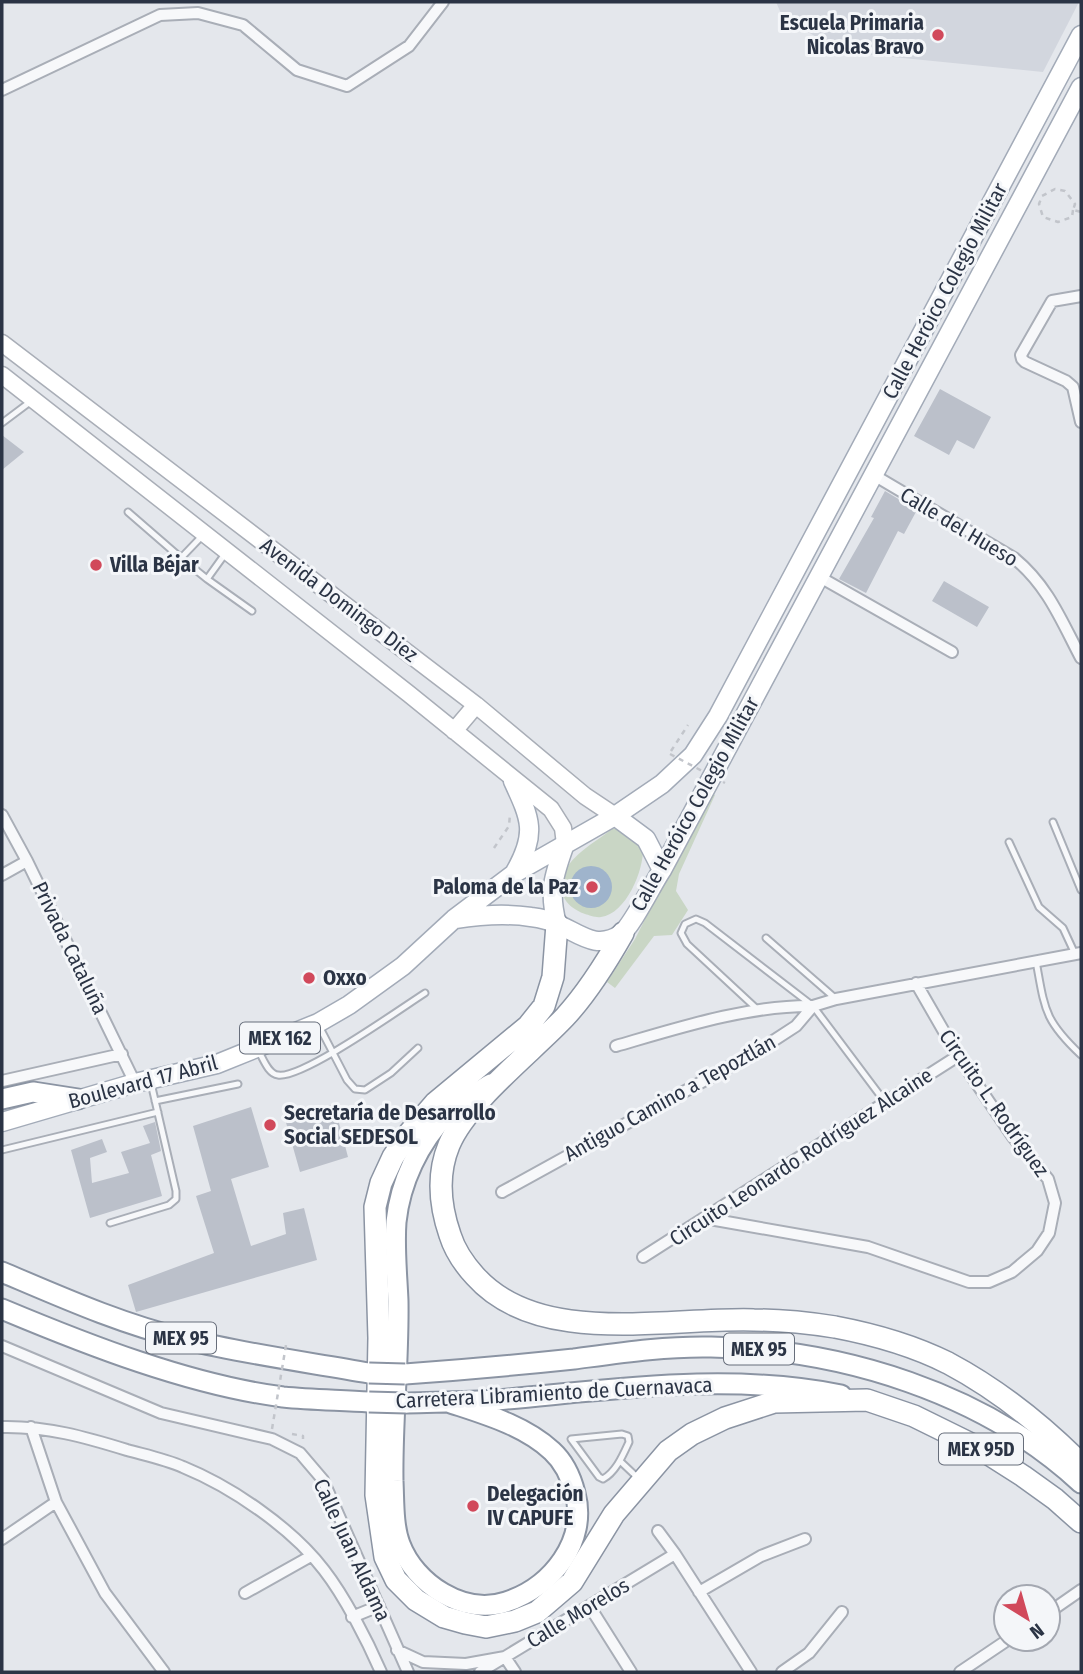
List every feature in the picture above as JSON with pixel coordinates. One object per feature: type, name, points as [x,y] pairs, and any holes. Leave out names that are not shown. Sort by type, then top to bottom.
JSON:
[{"type":"highway","points":[[557,924],[553,977],[544,1006],[527,1026],[435,1103],[410,1132],[393,1157],[381,1184],[375,1207],[379,1338],[376,1495],[385,1557],[396,1580],[416,1600],[444,1617],[485,1627],[515,1621],[537,1612],[572,1582],[614,1514],[668,1451],[692,1434],[725,1418],[774,1402],[867,1400]]},
{"type":"highway","points":[[623,933],[596,978],[566,1016],[471,1110],[449,1145],[440,1179],[442,1203],[452,1243],[464,1264],[485,1288],[534,1315],[567,1322],[752,1320],[835,1327],[912,1349],[958,1370],[1033,1421],[1081,1465]]},
{"type":"highway","points":[[448,1402],[490,1415],[559,1448],[570,1475],[578,1505],[577,1532],[565,1557],[543,1582],[506,1602],[460,1602],[437,1591],[420,1575],[399,1542],[393,1456],[399,1337],[396,1225],[400,1196],[411,1167],[428,1138],[447,1114],[508,1074]]},
{"type":"highway","points":[[2,1099],[33,1092],[78,1100]]},
{"type":"highway","name":"Carretera Libramiento de Cuernavaca","points":[[2,1272],[128,1322],[181,1338],[293,1362],[369,1373],[405,1374],[696,1347],[761,1349],[810,1355],[879,1373],[962,1404],[1035,1448],[1081,1483]]},
{"type":"highway","name":"Carretera Libramiento de Cuernavaca","points":[[2,1309],[120,1355],[222,1384],[282,1396],[369,1402],[448,1402],[650,1384],[690,1384],[786,1387],[867,1400]]},
{"type":"highway","name":"MEX 95D","points":[[867,1400],[925,1421],[979,1448],[1055,1499],[1081,1522]]},
{"type":"main road","name":"Calle Heróico Colegio Militar","points":[[565,844],[615,816],[677,772],[693,755],[718,716],[1081,35]]},
{"type":"main road","name":"Calle Heróico Colegio Militar","points":[[557,924],[583,939],[594,942],[623,933],[662,870],[1081,87]]},
{"type":"main road","name":"Avenida Domingo Diez","points":[[2,343],[476,705],[585,796],[646,839],[662,870]]},
{"type":"main road","name":"Avenida Domingo Diez","points":[[2,375],[551,809],[563,828],[565,844]]},
{"type":"main road","points":[[454,731],[476,705]]},
{"type":"main road","points":[[513,780],[523,802],[530,830],[527,848],[515,873]]},
{"type":"main road","points":[[557,924],[551,902],[551,886],[565,844]]},
{"type":"main road","name":"Boulevard 17 Abril","points":[[2,1122],[143,1081],[217,1064],[318,1023],[349,1005],[403,966],[454,919],[515,873],[565,844]]},
{"type":"main road","points":[[454,919],[492,914],[535,918],[557,924]]},
{"type":"street","points":[[2,90],[160,15],[198,13],[243,25],[297,70],[348,86],[410,46],[443,2]]},
{"type":"street","points":[[1081,296],[1052,301],[1021,355],[1026,362],[1073,387],[1081,422]]},
{"type":"street","name":"Calle del Hueso","points":[[872,474],[1014,558],[1033,574],[1046,592],[1081,658]]},
{"type":"street","points":[[818,576],[952,652]]},
{"type":"street","name":"Privada Cataluña","points":[[2,815],[27,860],[122,1054],[143,1081]]},
{"type":"street","points":[[2,875],[27,860]]},
{"type":"street","name":"Antiguo Camino a Tepoztlán","points":[[502,1192],[756,1052],[796,1026],[813,1006],[916,983],[1078,953]]},
{"type":"street","name":"Circuito L. Rodríguez","points":[[704,1219],[868,1247],[969,1282],[989,1282],[1012,1272],[1037,1251],[1049,1234],[1055,1203],[1048,1179],[1013,1138],[958,1056],[916,983]]},
{"type":"street","points":[[616,1046],[758,1010],[790,1005],[813,1006]]},
{"type":"street","points":[[2,1081],[122,1054]]},
{"type":"street","name":"Circuito Leonardo Rodríguez Alcaine","points":[[643,1257],[958,1056]]},
{"type":"street","name":"Calle Juan Aldama","points":[[2,1346],[161,1413],[272,1439],[300,1453],[323,1480],[408,1672]]},
{"type":"street","points":[[2,1427],[31,1427],[75,1434],[183,1466],[250,1503],[279,1525],[324,1570],[381,1672]]},
{"type":"street","points":[[31,1427],[56,1502],[105,1593],[164,1672]]},
{"type":"street","points":[[2,1539],[56,1502]]},
{"type":"street","points":[[658,1531],[751,1672]]},
{"type":"street","points":[[699,1592],[761,1556],[805,1539]]},
{"type":"street","name":"Calle Morelos","points":[[480,1672],[675,1554]]},
{"type":"street","points":[[245,1593],[311,1556]]},
{"type":"street","points":[[1062,1603],[1081,1590]]},
{"type":"street","points":[[352,1617],[379,1606]]},
{"type":"street","points":[[590,1607],[631,1672]]},
{"type":"street","points":[[782,1672],[809,1653],[842,1612]]},
{"type":"street","points":[[397,1650],[423,1662],[466,1664],[505,1657],[515,1672]]},
{"type":"street","points":[[960,1672],[976,1668],[993,1653]]},
{"type":"lane","points":[[2,423],[33,399]]},
{"type":"lane","points":[[128,512],[207,579],[252,611]]},
{"type":"lane","points":[[181,558],[204,534]]},
{"type":"lane","points":[[207,579],[227,552]]},
{"type":"lane","points":[[1053,822],[1081,890]]},
{"type":"lane","points":[[1009,842],[1040,907],[1063,928],[1078,953]]},
{"type":"lane","points":[[758,1010],[687,944],[681,933],[685,924],[696,919],[705,923],[813,1006],[885,1102]]},
{"type":"lane","points":[[766,938],[836,999]]},
{"type":"lane","points":[[1036,961],[1045,1010],[1054,1027],[1081,1055]]},
{"type":"lane","points":[[257,1048],[270,1072],[276,1076],[285,1074],[333,1054],[425,993]]},
{"type":"lane","points":[[318,1023],[347,1080],[355,1089],[365,1090],[391,1073],[418,1048]]},
{"type":"lane","points":[[110,1223],[169,1205],[176,1199],[155,1101],[143,1081]]},
{"type":"lane","points":[[155,1101],[238,1084]]},
{"type":"lane","points":[[2,1150],[158,1112]]},
{"type":"lane","points":[[559,1448],[571,1439],[622,1434],[628,1436],[629,1442],[620,1461],[607,1478],[603,1479],[571,1439]]},
{"type":"lane","points":[[620,1461],[641,1481]]},
{"type":"path","points":[[1055,189],[1065,191],[1075,204],[1073,210],[1072,216],[1058,222],[1043,217],[1039,204],[1042,197],[1055,189]]},
{"type":"path","points":[[1073,210],[1081,212]]},
{"type":"path","points":[[688,725],[670,754],[725,783]]},
{"type":"path","points":[[494,848],[509,826],[510,810]]},
{"type":"path","points":[[272,1429],[286,1345]]},
{"type":"shaded area","name":"Escuela Primaria Nicolas Bravo","points":[[776,2],[1079,2],[1043,72],[843,52],[783,18]]},
{"type":"green space","points":[[710,792],[715,795],[679,874],[676,891],[688,910],[672,935],[654,936],[615,988],[607,982],[635,939]]},
{"type":"green space","points":[[612,829],[625,829],[643,848],[643,857],[637,879],[626,900],[610,914],[595,917],[577,911],[566,901],[562,890],[563,876],[575,857]]},
{"type":"water","name":"Paloma de la Paz","points":[[591,866],[606,872],[612,887],[606,902],[591,908],[576,902],[570,887],[576,872]]},
{"type":"building","points":[[940,389],[991,417],[974,449],[957,440],[949,455],[914,436]]},
{"type":"building","points":[[2,435],[24,452],[2,470]]},
{"type":"building","points":[[885,491],[917,510],[904,534],[898,531],[866,593],[839,579],[874,518],[871,517]]},
{"type":"building","points":[[944,581],[989,607],[977,627],[932,601]]},
{"type":"building","points":[[334,1104],[348,1157],[300,1172],[285,1119]]},
{"type":"building","points":[[251,1107],[269,1167],[231,1179],[251,1246],[286,1234],[283,1213],[304,1208],[317,1260],[136,1312],[128,1285],[214,1253],[196,1196],[211,1191],[193,1126]]},
{"type":"building","points":[[155,1122],[161,1151],[151,1155],[162,1196],[90,1218],[71,1150],[102,1139],[107,1152],[90,1158],[92,1183],[129,1173],[121,1152],[150,1143],[143,1126]]},
{"type":"place","name":"Escuela Primaria Nicolas Bravo","points":[[938,35]]},
{"type":"place","name":"Villa Béjar","points":[[96,565]]},
{"type":"place","name":"Paloma de la Paz","points":[[592,887]]},
{"type":"place","name":"Oxxo","points":[[309,978]]},
{"type":"place","name":"Secretaría de Desarrollo Social SEDESOL","points":[[270,1125]]},
{"type":"place","name":"Delegación IV CAPUFE","points":[[473,1506]]}]
